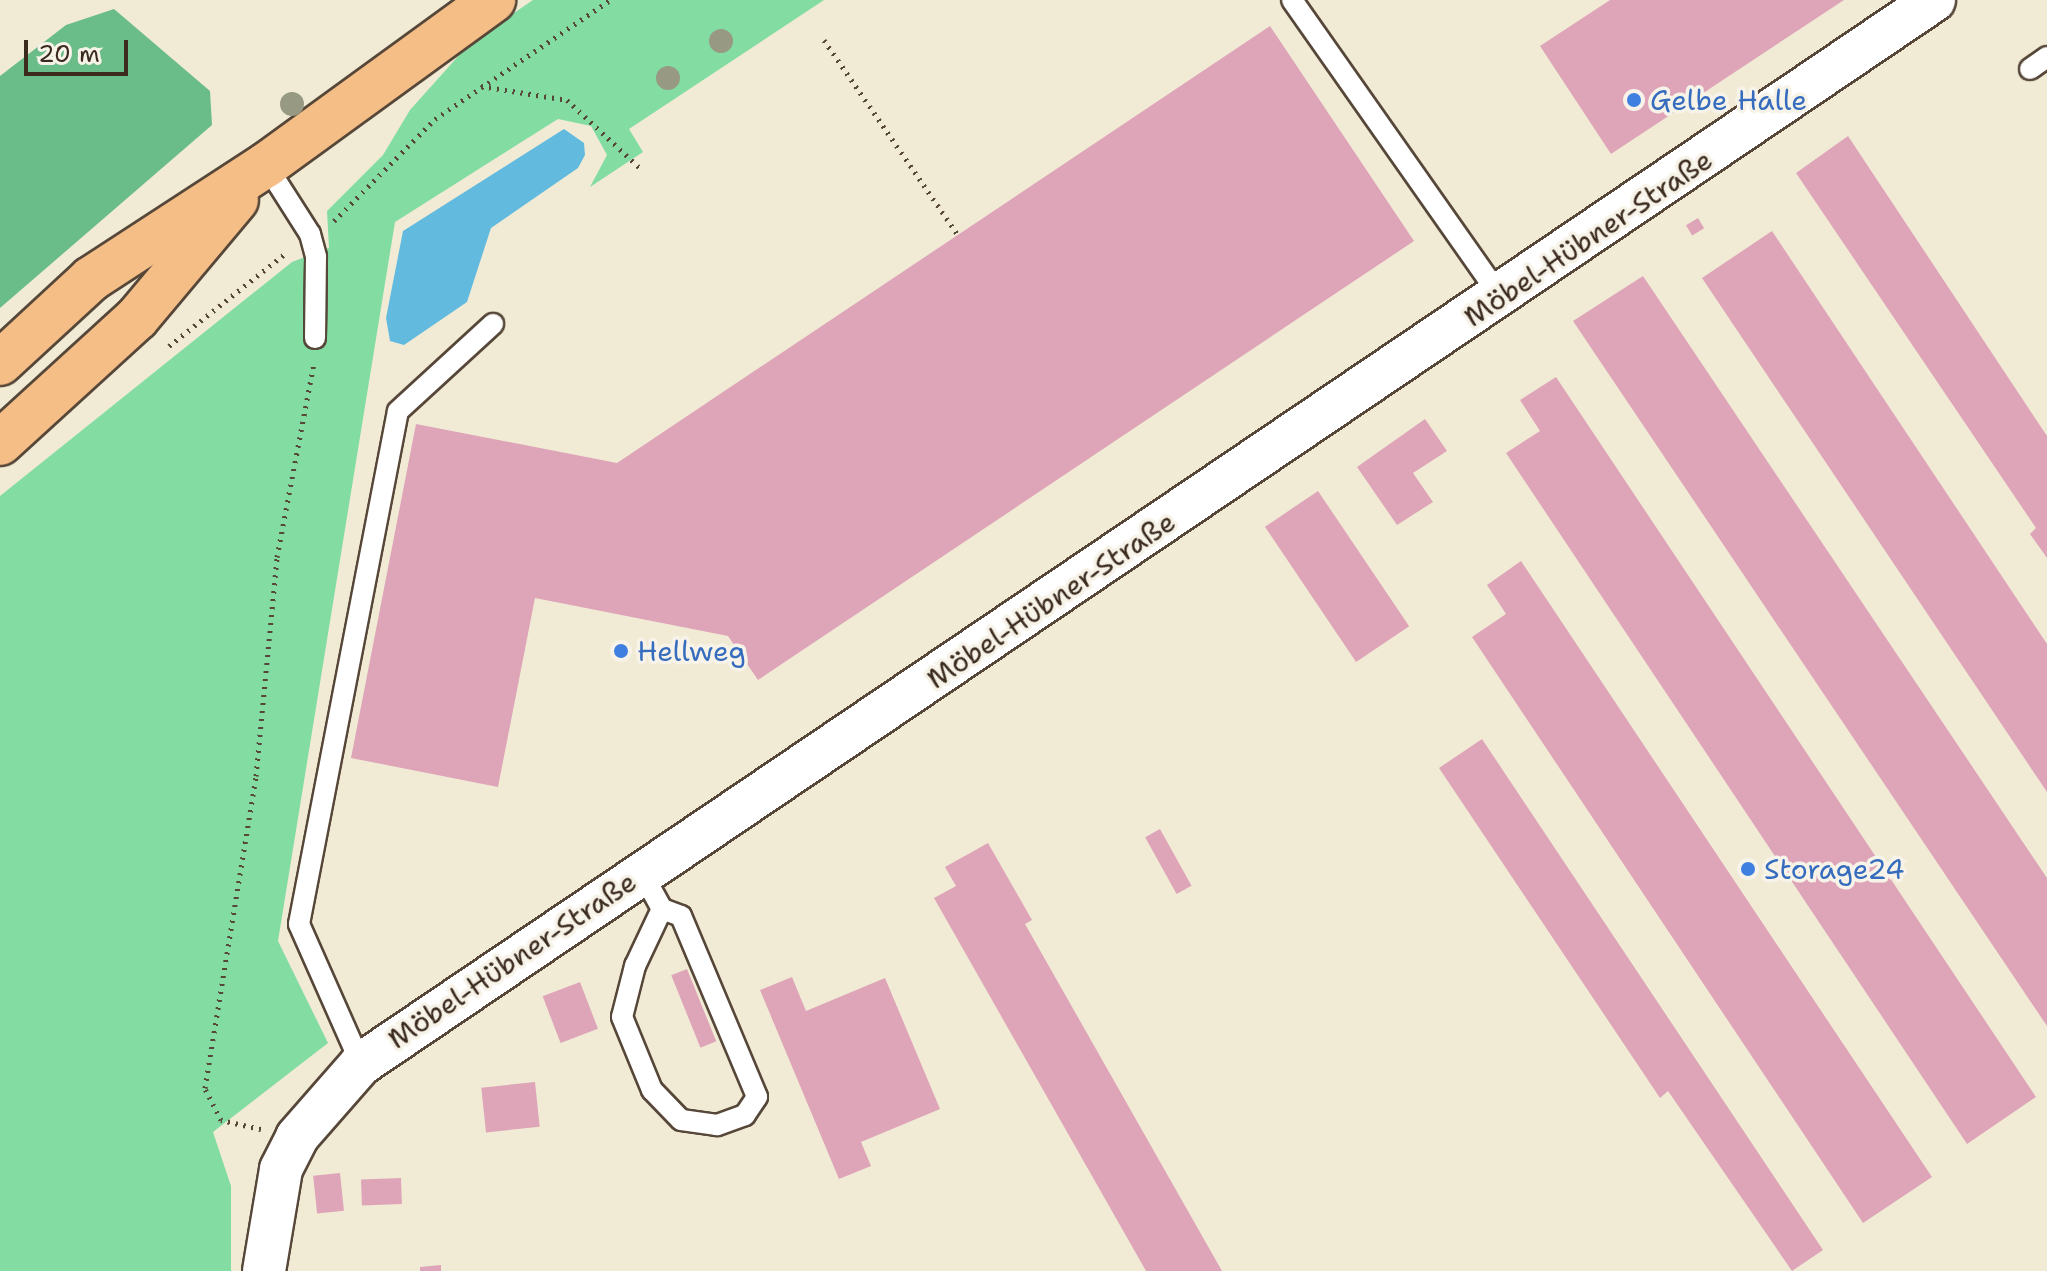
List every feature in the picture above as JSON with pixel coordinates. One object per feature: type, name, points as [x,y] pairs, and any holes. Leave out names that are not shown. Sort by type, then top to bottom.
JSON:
[{"type":"main road","points":[[0,363],[91,279],[266,165],[493,0]]},
{"type":"main road","points":[[0,443],[137,318],[266,165]]},
{"type":"street","name":"Möbel-Hübner-Straße","points":[[264,1271],[281,1169],[297,1137],[361,1064],[641,871],[1501,297],[1934,0]]},
{"type":"lane","points":[[1292,0],[1501,297]]},
{"type":"lane","points":[[266,165],[310,234],[316,257],[315,338]]},
{"type":"lane","points":[[361,1064],[299,924],[398,411],[493,324]]},
{"type":"lane","points":[[641,871],[662,909],[681,916],[757,1097],[745,1115],[717,1125],[681,1120],[652,1090],[622,1017],[635,966],[662,909]]},
{"type":"path","points":[[310,234],[333,222],[435,119],[610,0]]},
{"type":"path","points":[[824,40],[958,235]]},
{"type":"path","points":[[481,86],[567,100],[640,168]]},
{"type":"path","points":[[297,1137],[221,1120],[205,1088],[256,776],[277,557],[313,378],[315,338]]},
{"type":"green space","points":[[533,0],[824,0],[629,129],[643,152],[590,187],[607,155],[591,126],[558,119],[395,222],[278,941],[328,1043],[213,1132],[231,1186],[231,1271],[0,1271],[0,496],[292,262],[329,248],[327,211],[383,155],[410,110],[470,43]]},
{"type":"green space","points":[[114,9],[210,91],[212,125],[0,308],[0,76],[66,25]]},
{"type":"water","points":[[564,129],[584,143],[585,155],[578,168],[491,228],[467,302],[404,345],[390,341],[386,318],[403,231]]},
{"type":"building","name":"Gelbe Halle","points":[[1610,0],[1844,0],[1611,154],[1540,46]]},
{"type":"building","name":"Hellweg","points":[[1270,26],[1414,241],[758,680],[728,636],[535,598],[498,787],[351,758],[416,424],[617,463]]},
{"type":"building","points":[[1848,136],[2047,436],[2047,558],[2030,534],[2036,528],[1796,173]]},
{"type":"building","points":[[1698,218],[1704,228],[1692,235],[1686,225]]},
{"type":"building","points":[[1772,231],[2047,644],[2047,792],[1702,278]]},
{"type":"building","points":[[1643,276],[2047,878],[2047,1026],[1573,321]]},
{"type":"building","points":[[1556,377],[2036,1097],[1967,1144],[1506,453],[1540,431],[1520,400]]},
{"type":"building","points":[[1425,419],[1447,451],[1413,473],[1433,502],[1397,525],[1357,467]]},
{"type":"building","points":[[1318,491],[1409,626],[1356,662],[1265,527]]},
{"type":"building","points":[[1521,561],[1932,1177],[1863,1223],[1472,637],[1506,614],[1487,585]]},
{"type":"building","points":[[1482,739],[1823,1250],[1792,1271],[1668,1091],[1660,1098],[1439,768]]},
{"type":"building","points":[[1160,829],[1192,886],[1177,894],[1145,837]]},
{"type":"building","points":[[988,843],[1032,920],[1025,924],[1222,1271],[1146,1271],[934,898],[956,886],[945,867]]},
{"type":"building","points":[[687,969],[716,1041],[700,1048],[671,975]]},
{"type":"building","points":[[792,977],[806,1011],[885,978],[940,1109],[861,1142],[871,1166],[839,1179],[760,990]]},
{"type":"building","points":[[580,982],[598,1029],[561,1043],[543,996]]},
{"type":"building","points":[[535,1082],[540,1127],[486,1132],[481,1088]]},
{"type":"building","points":[[340,1173],[344,1211],[317,1214],[313,1176]]},
{"type":"building","points":[[401,1178],[402,1204],[362,1205],[361,1179]]},
{"type":"building","points":[[441,1265],[441,1271],[420,1271],[420,1267]]},
{"type":"place","name":"Gelbe Halle","points":[[1634,100]]},
{"type":"place","name":"Hellweg","points":[[621,651]]},
{"type":"place","name":"Storage24","points":[[1748,869]]}]
